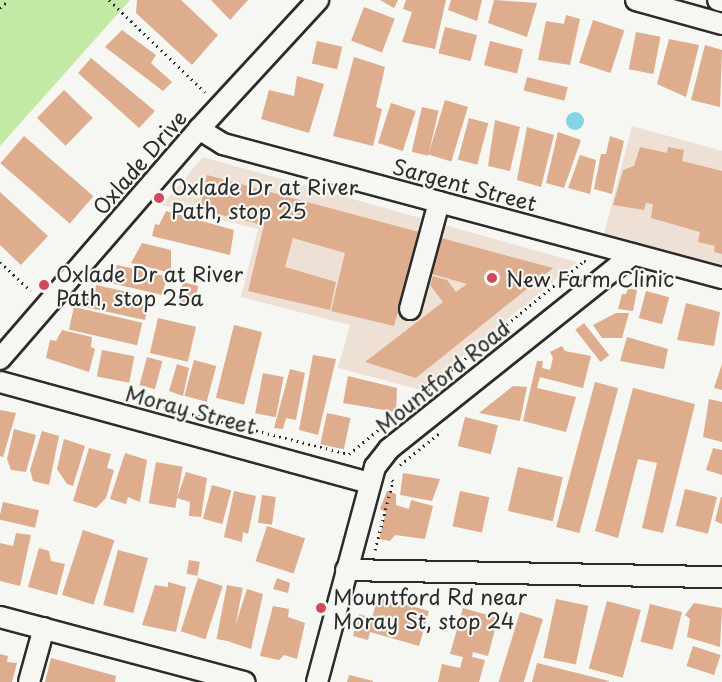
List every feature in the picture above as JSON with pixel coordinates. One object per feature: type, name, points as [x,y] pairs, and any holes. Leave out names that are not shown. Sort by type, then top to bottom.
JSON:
[{"type":"street","name":"Oxlade Drive","points":[[0,359],[198,129],[318,0]]},
{"type":"street","points":[[636,0],[722,24]]},
{"type":"street","name":"Sargent Street","points":[[198,129],[223,144],[722,278]]},
{"type":"street","points":[[410,309],[439,202]]},
{"type":"street","name":"Mountford Road","points":[[317,682],[369,483],[375,467],[388,449],[633,254]]},
{"type":"street","name":"Moray Street","points":[[0,382],[369,483]]},
{"type":"street","points":[[346,570],[722,577]]},
{"type":"street","points":[[0,617],[245,682]]},
{"type":"street","points":[[30,682],[44,628]]},
{"type":"path","points":[[0,8],[9,0]]},
{"type":"path","points":[[109,0],[205,92]]},
{"type":"path","points":[[152,404],[349,454],[584,261],[590,262]]},
{"type":"path","points":[[0,262],[31,291]]},
{"type":"path","points":[[375,550],[393,481],[388,474],[448,426]]},
{"type":"shaded area","points":[[632,126],[722,151],[722,271],[603,238]]},
{"type":"shaded area","name":"New Farm Clinic","points":[[203,157],[577,262],[421,390],[338,368],[350,325],[241,297],[258,229],[162,205]]},
{"type":"green space","points":[[0,0],[130,0],[0,146]]},
{"type":"water","points":[[575,112],[581,115],[584,121],[581,127],[575,130],[569,127],[566,121],[569,115]]},
{"type":"building","points":[[137,0],[181,0],[218,35],[192,65],[136,13]]},
{"type":"building","points":[[211,0],[248,0],[230,20]]},
{"type":"building","points":[[380,0],[398,0],[394,8]]},
{"type":"building","points":[[406,0],[446,0],[435,49],[402,42],[412,12],[403,9]]},
{"type":"building","points":[[451,0],[482,0],[477,21],[448,10]]},
{"type":"building","points":[[494,0],[537,3],[527,37],[488,23]]},
{"type":"building","points":[[364,7],[395,19],[382,52],[351,41]]},
{"type":"building","points":[[566,15],[580,19],[570,65],[538,60],[546,21],[564,24]]},
{"type":"building","points":[[593,20],[624,30],[610,73],[579,63]]},
{"type":"building","points":[[445,27],[477,35],[470,61],[438,53]]},
{"type":"building","points":[[122,30],[156,55],[151,63],[172,82],[163,91],[105,47]]},
{"type":"building","points":[[636,32],[661,37],[653,74],[629,69]]},
{"type":"building","points":[[669,39],[699,45],[686,97],[657,84]]},
{"type":"building","points":[[317,41],[342,47],[337,69],[312,63]]},
{"type":"building","points":[[490,41],[523,49],[517,73],[484,65]]},
{"type":"building","points":[[705,45],[722,50],[720,107],[691,100]]},
{"type":"building","points":[[354,57],[385,67],[376,107],[382,109],[373,146],[333,136]]},
{"type":"building","points":[[91,58],[155,111],[139,128],[78,73]]},
{"type":"building","points":[[297,76],[324,84],[309,133],[261,119],[269,90],[294,96]]},
{"type":"building","points":[[527,77],[568,87],[564,101],[524,91]]},
{"type":"building","points":[[64,90],[93,118],[66,146],[37,118]]},
{"type":"building","points":[[445,100],[468,107],[451,162],[428,155]]},
{"type":"building","points":[[391,103],[416,111],[403,151],[378,143]]},
{"type":"building","points":[[422,107],[439,111],[428,156],[412,152]]},
{"type":"building","points":[[469,118],[488,123],[477,165],[458,160]]},
{"type":"building","points":[[495,120],[520,127],[510,171],[488,166]]},
{"type":"building","points":[[527,127],[554,135],[541,187],[517,180]]},
{"type":"building","points":[[558,132],[581,140],[564,188],[546,183]]},
{"type":"building","points":[[24,136],[93,196],[70,224],[0,163]]},
{"type":"building","points":[[610,136],[624,141],[612,194],[594,189],[601,154],[606,154]]},
{"type":"building","points":[[640,147],[667,153],[668,147],[684,150],[682,161],[722,171],[722,254],[714,252],[715,246],[698,242],[700,232],[651,218],[653,204],[646,203],[644,210],[613,205],[623,170],[634,166]]},
{"type":"building","points":[[580,155],[596,160],[590,194],[568,188]]},
{"type":"building","name":"New Farm Clinic","points":[[207,175],[553,268],[416,378],[365,362],[443,302],[430,285],[433,276],[447,280],[456,292],[467,284],[432,274],[430,281],[409,274],[394,326],[331,311],[345,253],[293,238],[285,267],[336,282],[330,310],[248,291],[264,225],[200,210]]},
{"type":"building","points":[[0,192],[48,236],[21,265],[0,245]]},
{"type":"building","points":[[166,211],[234,230],[230,255],[152,236],[155,224],[159,225]]},
{"type":"building","points":[[142,243],[171,250],[171,273],[131,263]]},
{"type":"building","points":[[117,265],[167,276],[162,295],[113,284]]},
{"type":"building","points":[[183,282],[198,286],[195,306],[178,301]]},
{"type":"building","points":[[96,285],[150,297],[145,320],[85,307],[89,290],[95,291]]},
{"type":"building","points":[[628,288],[637,290],[633,311],[618,309],[622,294],[626,294]]},
{"type":"building","points":[[646,291],[669,297],[662,324],[639,318]]},
{"type":"building","points":[[686,303],[720,312],[714,346],[677,340]]},
{"type":"building","points":[[74,307],[142,323],[137,345],[69,329]]},
{"type":"building","points":[[616,313],[629,313],[622,338],[602,338],[593,325]]},
{"type":"building","points":[[158,318],[196,327],[188,362],[150,353]]},
{"type":"building","points":[[584,323],[609,355],[601,362],[575,330]]},
{"type":"building","points":[[234,325],[262,332],[244,405],[216,398]]},
{"type":"building","points":[[62,330],[92,337],[91,347],[95,349],[89,372],[46,358],[50,340],[56,341]]},
{"type":"building","points":[[627,337],[668,349],[664,369],[620,361]]},
{"type":"building","points":[[562,346],[565,351],[591,356],[583,388],[540,377],[537,388],[576,397],[566,432],[523,421],[537,361],[543,361],[542,368],[550,370],[553,358],[550,352]]},
{"type":"building","points":[[102,350],[134,356],[129,383],[97,377]]},
{"type":"building","points":[[313,355],[336,359],[318,435],[299,430]]},
{"type":"building","points":[[147,357],[162,361],[155,389],[139,385]]},
{"type":"building","points":[[194,360],[216,366],[207,402],[184,396]]},
{"type":"building","points":[[177,364],[189,368],[183,396],[169,391]]},
{"type":"building","points":[[722,364],[722,390],[714,388]]},
{"type":"building","points":[[290,369],[305,373],[296,420],[286,418],[283,429],[274,428]]},
{"type":"building","points":[[263,373],[284,377],[276,417],[255,413]]},
{"type":"building","points":[[348,376],[397,388],[396,412],[343,403]]},
{"type":"building","points":[[595,382],[618,388],[579,533],[556,527]]},
{"type":"building","points":[[513,386],[527,387],[520,421],[479,413]]},
{"type":"building","points":[[633,388],[695,404],[663,533],[642,528],[657,463],[638,459],[618,538],[595,531]]},
{"type":"building","points":[[709,399],[722,402],[722,442],[703,437]]},
{"type":"building","points":[[0,410],[16,413],[3,457],[0,456]]},
{"type":"building","points":[[327,413],[350,418],[344,449],[320,444]]},
{"type":"building","points":[[465,417],[498,425],[491,454],[458,446]]},
{"type":"building","points":[[14,429],[36,435],[26,472],[11,470],[7,459]]},
{"type":"building","points":[[42,431],[59,436],[49,485],[33,481],[30,470]]},
{"type":"building","points":[[64,439],[85,446],[73,486],[67,484],[57,469]]},
{"type":"building","points":[[89,448],[111,454],[107,468],[114,470],[106,498],[96,508],[73,501]]},
{"type":"building","points":[[713,448],[722,450],[722,475],[706,470]]},
{"type":"building","points":[[125,453],[147,460],[140,502],[128,497],[126,504],[110,499]]},
{"type":"building","points":[[156,462],[183,467],[175,508],[149,503]]},
{"type":"building","points":[[518,467],[563,477],[553,521],[508,511]]},
{"type":"building","points":[[186,472],[207,478],[201,517],[189,516],[190,502],[177,498]]},
{"type":"building","points":[[403,473],[440,479],[432,501],[400,495]]},
{"type":"building","points":[[212,485],[231,490],[222,524],[203,519]]},
{"type":"building","points":[[685,489],[717,497],[708,534],[676,526]]},
{"type":"building","points":[[234,491],[256,496],[248,534],[243,532],[242,542],[224,537]]},
{"type":"building","points":[[387,491],[396,494],[396,505],[409,509],[411,500],[433,506],[425,539],[395,535],[390,541],[379,539],[386,512],[380,509]]},
{"type":"building","points":[[460,491],[489,497],[482,532],[453,526]]},
{"type":"building","points":[[262,495],[276,497],[272,525],[258,523]]},
{"type":"building","points":[[722,497],[722,524],[715,521]]},
{"type":"building","points":[[3,502],[39,510],[35,528],[0,520]]},
{"type":"building","points":[[267,526],[305,538],[294,574],[256,561]]},
{"type":"building","points":[[83,530],[114,540],[93,605],[62,595]]},
{"type":"building","points":[[16,533],[31,535],[20,586],[0,581],[0,543],[13,546]]},
{"type":"building","points":[[39,548],[49,551],[51,561],[65,564],[57,595],[28,587]]},
{"type":"building","points":[[118,550],[148,558],[133,613],[103,605]]},
{"type":"building","points":[[189,560],[200,562],[197,576],[187,574]]},
{"type":"building","points":[[198,578],[223,586],[205,639],[181,631]]},
{"type":"building","points":[[277,578],[290,583],[288,593],[273,589]]},
{"type":"building","points":[[168,582],[186,587],[176,632],[142,625],[155,585],[168,587]]},
{"type":"building","points":[[227,585],[243,588],[232,642],[217,639]]},
{"type":"building","points":[[247,589],[263,594],[251,649],[230,642]]},
{"type":"building","points":[[378,597],[429,611],[419,646],[370,632],[368,640],[353,636],[359,614],[372,618]]},
{"type":"building","points":[[556,599],[588,606],[576,665],[544,658]]},
{"type":"building","points":[[607,601],[641,610],[623,678],[589,669]]},
{"type":"building","points":[[694,603],[722,608],[720,647],[687,637],[690,619],[685,615]]},
{"type":"building","points":[[650,604],[682,612],[673,650],[641,642]]},
{"type":"building","points":[[273,606],[289,609],[288,617],[305,623],[297,659],[284,655],[279,660],[260,656]]},
{"type":"building","points":[[463,608],[498,618],[488,656],[473,652],[472,657],[485,660],[479,682],[438,682],[442,664],[460,668],[463,657],[450,654]]},
{"type":"building","points":[[520,612],[543,619],[524,682],[499,682]]},
{"type":"building","points":[[693,646],[721,655],[714,675],[687,666]]},
{"type":"building","points":[[0,654],[8,656],[7,662],[17,663],[12,682],[0,682]]},
{"type":"building","points":[[51,658],[116,676],[115,682],[45,682]]},
{"type":"building","points":[[537,663],[609,681],[609,682],[532,682]]},
{"type":"building","points":[[349,675],[373,681],[373,682],[347,682]]},
{"type":"place","name":"Oxlade Dr at River Path, stop 25","points":[[159,198]]},
{"type":"place","name":"New Farm Clinic","points":[[492,278]]},
{"type":"place","name":"Oxlade Dr at River Path, stop 25a","points":[[44,285]]},
{"type":"place","name":"Mountford Rd near Moray St, stop 24","points":[[321,608]]}]
